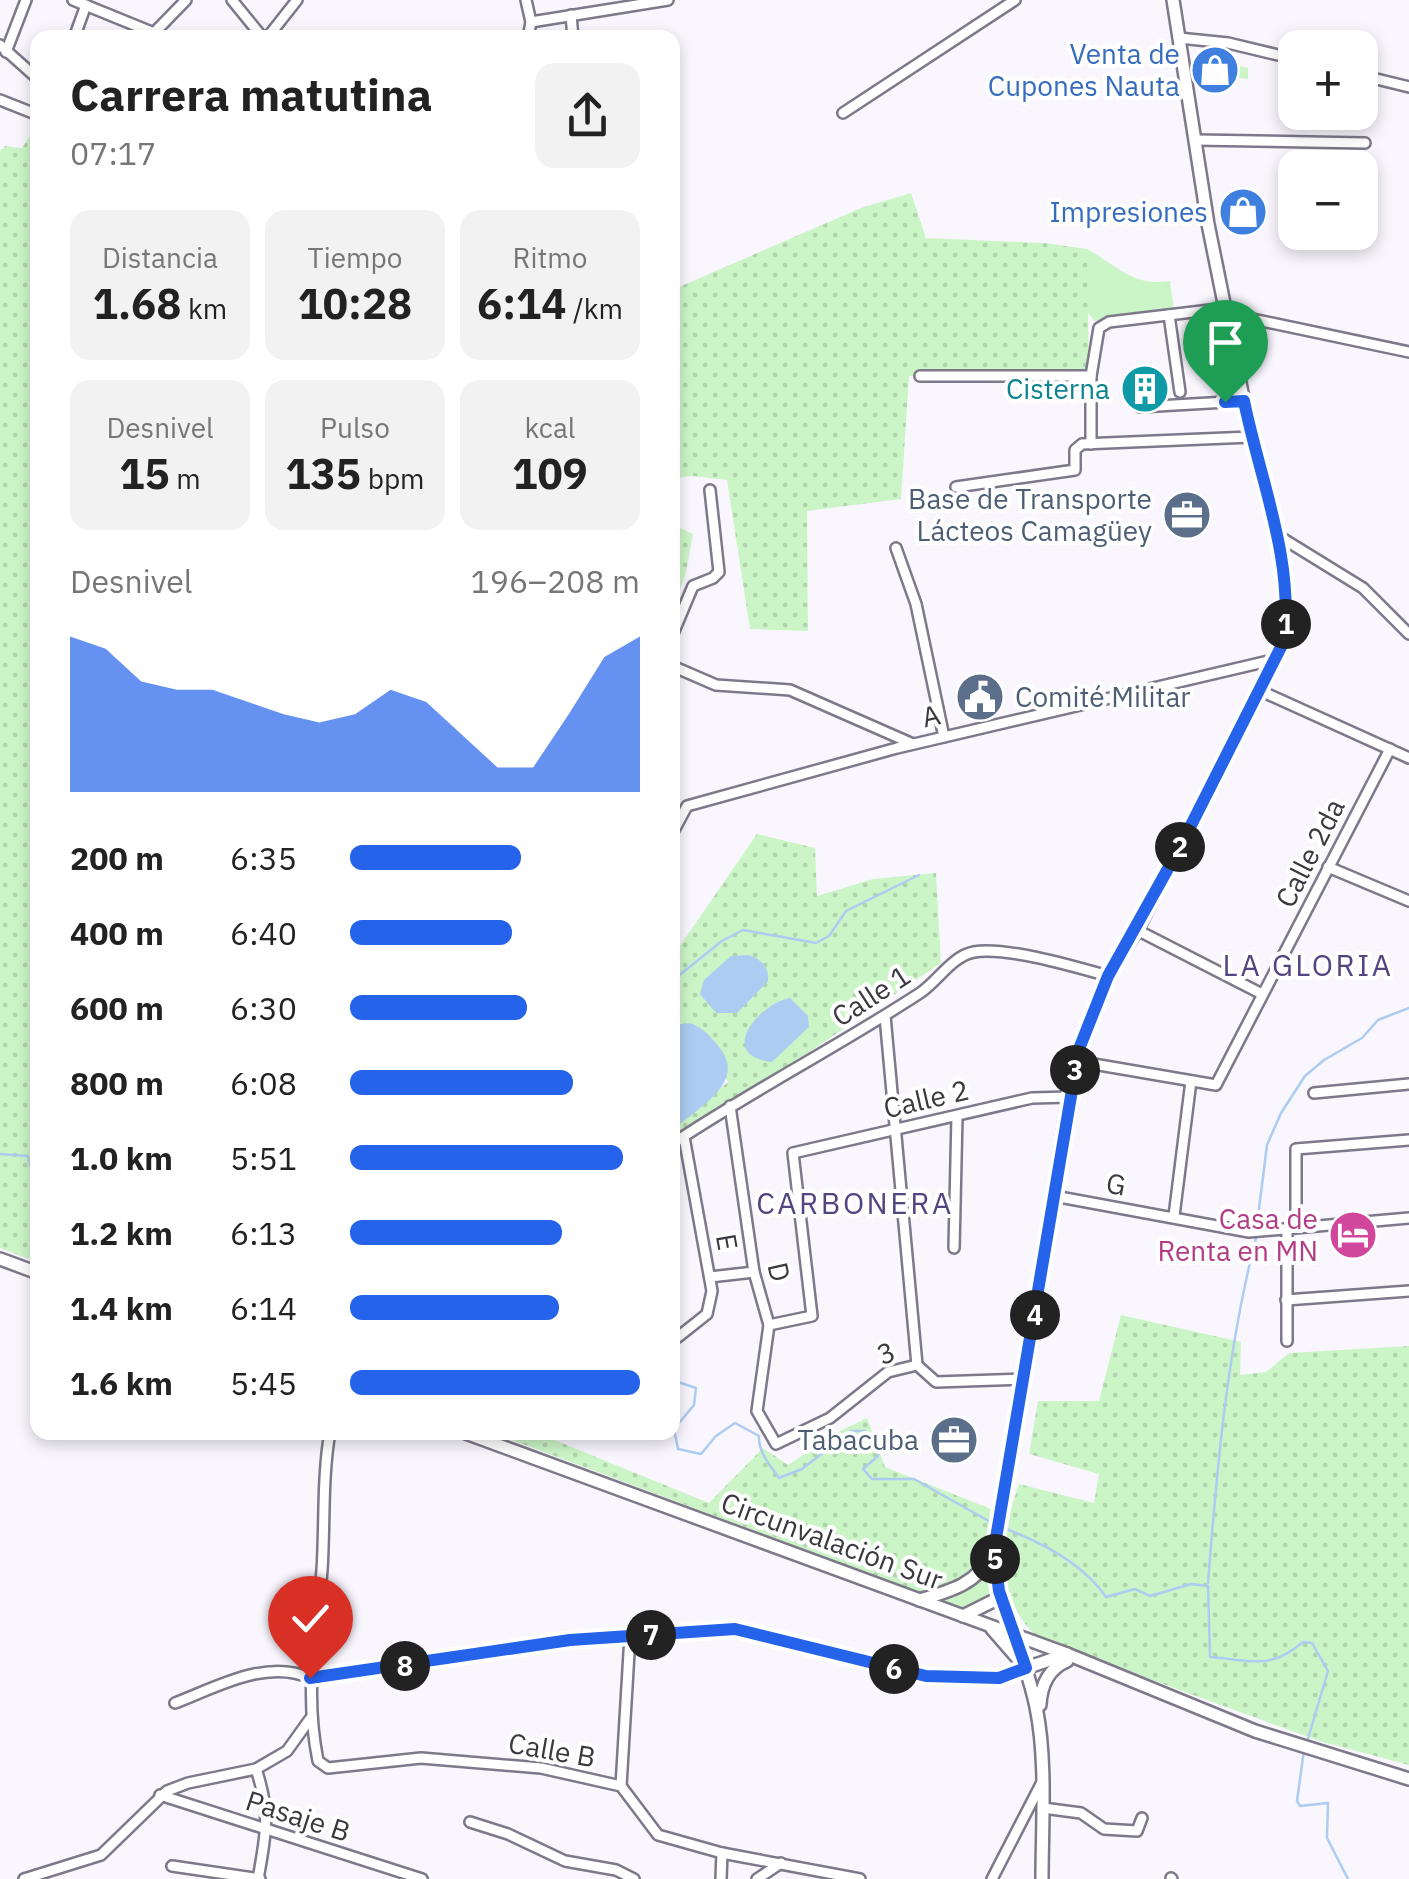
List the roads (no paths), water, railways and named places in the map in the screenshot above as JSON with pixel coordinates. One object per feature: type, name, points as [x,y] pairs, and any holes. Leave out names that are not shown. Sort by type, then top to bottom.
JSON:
[{"type":"main road","points":[[919,1600],[964,1585],[986,1566],[994,1550],[1076,1061],[1108,976],[1262,691],[1284,641],[1288,613],[1277,535],[1251,437],[1226,312],[1173,0]]},
{"type":"main road","points":[[0,1259],[30,1270]]},
{"type":"main road","name":"Circunvalación Sur","points":[[485,1440],[1071,1656],[1307,1749],[1409,1780]]},
{"type":"main road","points":[[994,1550],[1001,1597],[1026,1668],[1038,1720]]},
{"type":"main road","points":[[962,1616],[1001,1597]]},
{"type":"main road","points":[[1001,1597],[1016,1623],[1036,1643]]},
{"type":"main road","points":[[989,1626],[1026,1668]]},
{"type":"main road","points":[[1026,1668],[1071,1656]]},
{"type":"main road","points":[[1042,1879],[1038,1720],[1041,1692],[1055,1666],[1071,1656]]},
{"type":"street","points":[[26,0],[3,48],[30,72]]},
{"type":"street","points":[[74,0],[141,30]]},
{"type":"street","points":[[157,30],[186,0]]},
{"type":"street","points":[[232,0],[258,30]]},
{"type":"street","points":[[272,30],[298,0]]},
{"type":"street","points":[[526,0],[530,30]]},
{"type":"street","points":[[531,22],[668,0]]},
{"type":"street","points":[[843,113],[1015,0]]},
{"type":"street","points":[[77,30],[86,5]]},
{"type":"street","points":[[571,16],[572,30]]},
{"type":"street","points":[[1178,38],[1228,43],[1278,55]]},
{"type":"street","points":[[1378,79],[1409,87]]},
{"type":"street","points":[[0,100],[30,111]]},
{"type":"street","points":[[1195,140],[1366,143]]},
{"type":"street","points":[[1092,444],[1091,376],[1100,328],[1109,322],[1210,310],[1409,352]]},
{"type":"street","points":[[1170,315],[1180,392]]},
{"type":"street","points":[[920,376],[1091,376]]},
{"type":"street","points":[[1140,407],[1244,401]]},
{"type":"street","points":[[956,487],[1075,470],[1077,446],[1251,437]]},
{"type":"street","points":[[680,616],[692,586],[719,572],[710,490]]},
{"type":"street","points":[[1277,535],[1364,588],[1409,634]]},
{"type":"street","points":[[896,548],[916,604],[944,736]]},
{"type":"street","name":"A","points":[[680,819],[693,802],[944,736],[1276,660]]},
{"type":"street","points":[[680,669],[726,687],[790,690],[913,744]]},
{"type":"street","points":[[1262,691],[1409,758]]},
{"type":"street","name":"Calle 2da","points":[[1191,1081],[1216,1084],[1390,749]]},
{"type":"street","points":[[1328,868],[1409,901]]},
{"type":"street","points":[[1136,930],[1262,994]]},
{"type":"street","name":"Calle 1","points":[[680,1139],[926,989],[962,956],[977,951],[1108,976]]},
{"type":"street","points":[[884,1016],[918,1364]]},
{"type":"street","points":[[1076,1061],[1191,1081],[1174,1216]]},
{"type":"street","points":[[1314,1093],[1409,1084]]},
{"type":"street","name":"Calle 2","points":[[769,1324],[812,1316],[793,1153],[1032,1098],[1070,1098]]},
{"type":"street","name":"D","points":[[730,1106],[754,1272],[769,1324],[757,1411],[776,1444]]},
{"type":"street","points":[[954,1248],[957,1116]]},
{"type":"street","name":"E","points":[[680,1336],[707,1314],[712,1292],[684,1136]]},
{"type":"street","points":[[1286,1340],[1296,1148],[1409,1140]]},
{"type":"street","name":"G","points":[[1054,1196],[1248,1232],[1409,1218]]},
{"type":"street","points":[[710,1277],[754,1272]]},
{"type":"street","points":[[1286,1300],[1409,1291]]},
{"type":"street","name":"3","points":[[776,1444],[830,1418],[888,1372],[918,1364],[936,1382],[1024,1379]]},
{"type":"street","points":[[24,1879],[101,1855],[160,1795],[188,1782],[256,1769],[287,1750],[310,1720],[329,1440]]},
{"type":"street","points":[[174,1704],[258,1672],[298,1673],[310,1678],[570,1640],[735,1629],[926,1676],[999,1678],[1026,1668]]},
{"type":"street","points":[[621,1786],[630,1636]]},
{"type":"street","name":"Calle B","points":[[310,1720],[318,1761],[328,1768],[421,1758],[541,1768],[621,1786],[658,1834],[722,1853],[860,1879]]},
{"type":"street","points":[[172,1866],[259,1879],[267,1830],[267,1800],[256,1769]]},
{"type":"street","points":[[996,1878],[1041,1784]]},
{"type":"street","name":"Pasaje B","points":[[160,1795],[400,1876],[422,1879]]},
{"type":"street","points":[[1042,1808],[1088,1815],[1097,1826],[1116,1831],[1137,1832],[1142,1818]]},
{"type":"street","points":[[470,1822],[508,1834],[565,1861],[616,1870],[634,1879]]},
{"type":"street","points":[[720,1879],[722,1853]]},
{"type":"street","points":[[758,1879],[781,1863]]},
{"type":"water","points":[[749,955],[764,965],[768,981],[737,1013],[716,1013],[700,994],[704,980],[731,956]]},
{"type":"water","points":[[790,998],[808,1016],[809,1027],[772,1062],[755,1058],[747,1050],[748,1030],[766,1010]]},
{"type":"water","points":[[690,1023],[703,1030],[719,1047],[728,1072],[716,1093],[680,1124],[680,1024]]},
{"type":"waterway","points":[[680,975],[722,941],[743,930],[816,943],[829,936],[846,911],[919,875]]},
{"type":"waterway","points":[[1257,1225],[1267,1145],[1281,1113],[1305,1076],[1362,1038],[1378,1020],[1409,1008]]},
{"type":"waterway","name":"CARBONERA","points":[[0,1154],[28,1156],[30,1164]]},
{"type":"waterway","points":[[1208,1583],[1230,1366],[1256,1238]]},
{"type":"waterway","name":"CARBONERA","points":[[680,1383],[696,1388],[694,1405],[680,1422]]},
{"type":"waterway","name":"CARBONERA","points":[[676,1440],[678,1449],[701,1454],[716,1436],[735,1423],[759,1436],[763,1453],[779,1478],[802,1469],[851,1431],[865,1431],[879,1442],[878,1456],[863,1469],[872,1479],[914,1479],[994,1524]]},
{"type":"waterway","name":"CARBONERA","points":[[1001,1527],[1059,1555],[1085,1574],[1106,1597],[1135,1589],[1150,1596],[1191,1584],[1208,1586],[1210,1657],[1259,1662],[1280,1657],[1303,1642],[1312,1643],[1328,1671],[1307,1742]]},
{"type":"waterway","name":"CARBONERA","points":[[1304,1750],[1297,1801],[1300,1806],[1328,1803],[1327,1838],[1348,1879]]},
{"type":"place","name":"Venta de Cupones Nauta","points":[[1215,70]]},
{"type":"place","name":"Impresiones","points":[[1243,212]]},
{"type":"place","name":"Cisterna","points":[[1145,389]]},
{"type":"place","name":"Base de Transporte Lácteos Camagüey","points":[[1187,515]]},
{"type":"place","name":"Comité Militar","points":[[980,697]]},
{"type":"place","name":"Casa de Renta en MN","points":[[1353,1235]]},
{"type":"place","name":"Tabacuba","points":[[954,1440]]},
{"type":"district","name":"LA GLORIA","points":[[1308,966]]},
{"type":"district","name":"CARBONERA","points":[[855,1204]]}]
